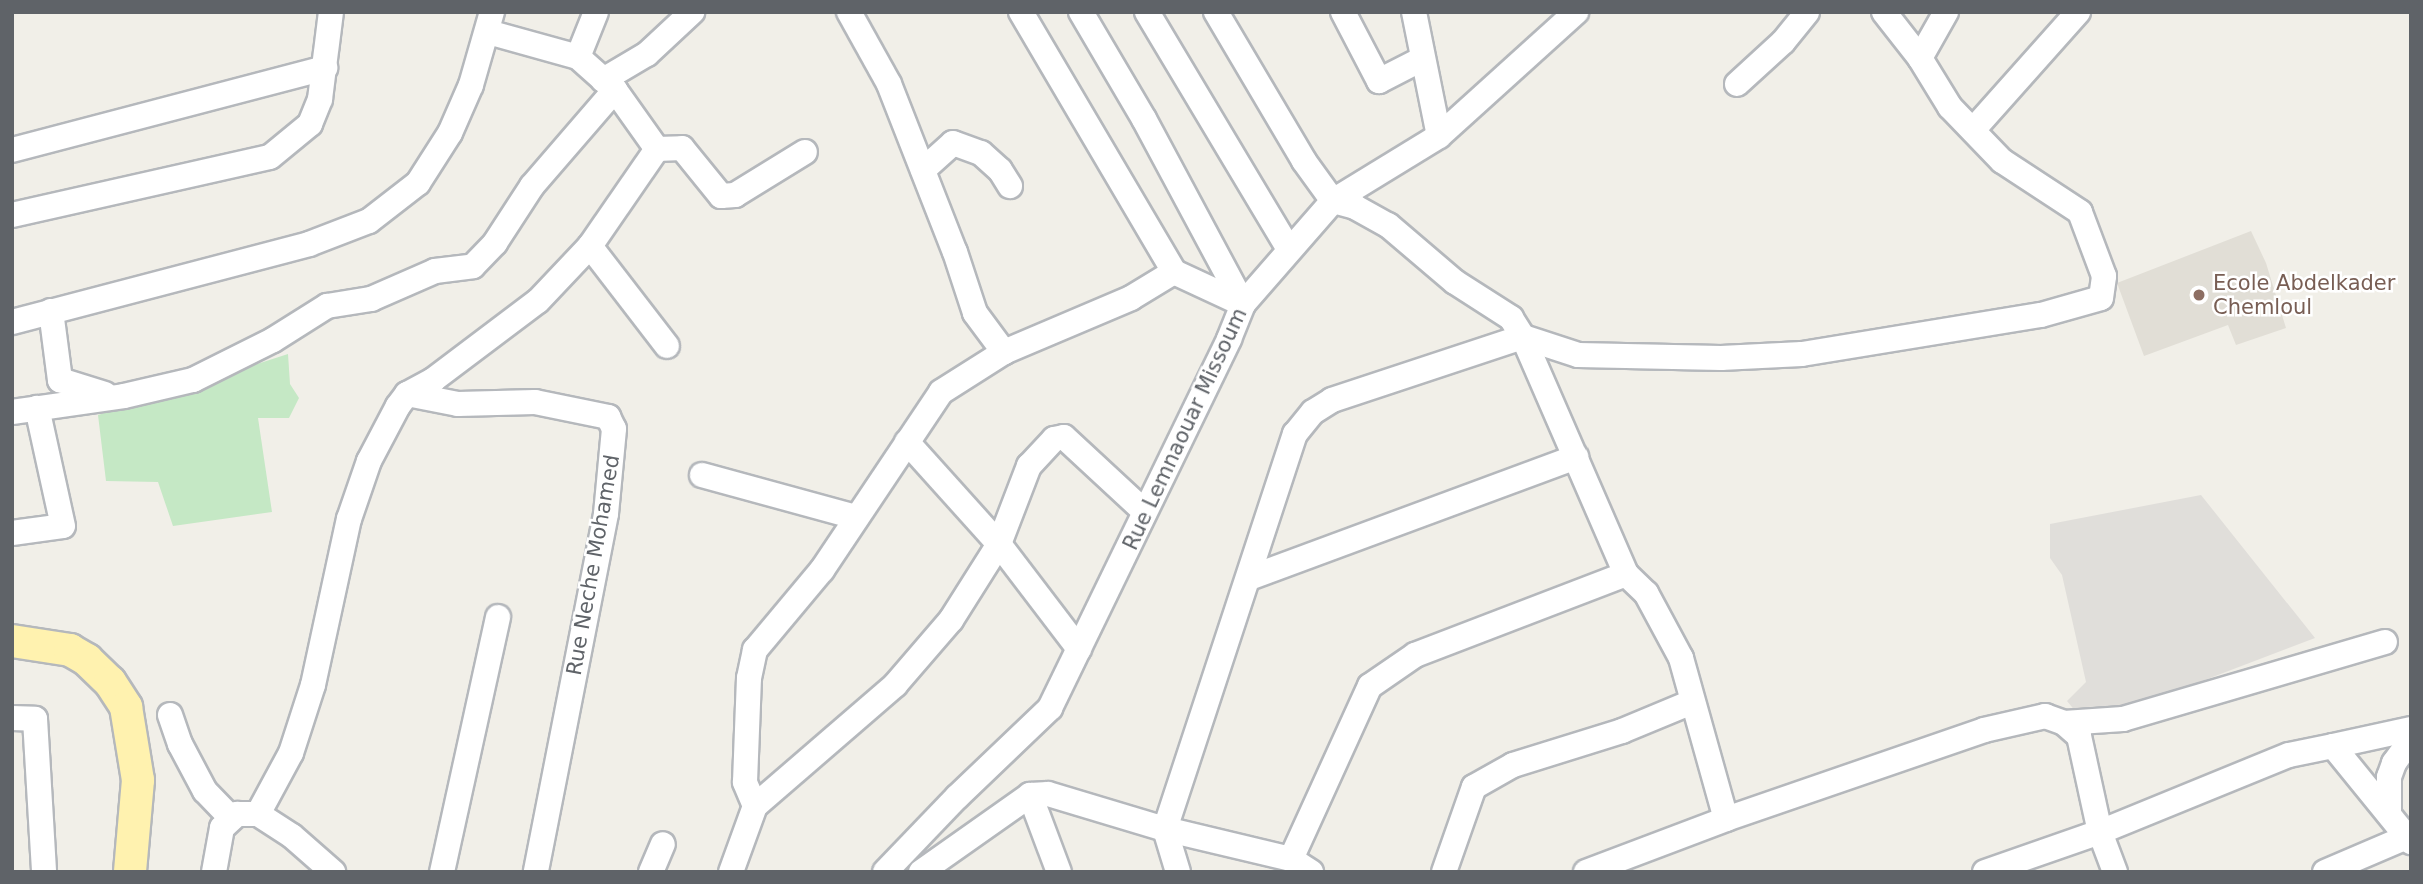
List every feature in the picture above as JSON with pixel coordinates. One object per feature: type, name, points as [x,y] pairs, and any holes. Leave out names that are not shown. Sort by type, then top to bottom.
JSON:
[{"type":"main road","points":[[12,641],[70,650],[87,660],[110,682],[126,707],[138,780],[130,872]]},
{"type":"street","points":[[12,215],[270,157],[310,124],[320,99],[326,68],[331,12]]},
{"type":"street","points":[[578,57],[596,12]]},
{"type":"street","points":[[12,412],[109,396],[124,396],[193,380],[272,340],[327,306],[371,299],[435,271],[473,265],[495,243],[532,187],[609,85],[692,12]]},
{"type":"street","points":[[1021,12],[1174,272],[1243,304]]},
{"type":"street","points":[[1081,12],[1150,130],[1243,304]]},
{"type":"street","points":[[1147,12],[1289,249]]},
{"type":"street","points":[[1216,12],[1304,161],[1333,201],[1355,207],[1388,225],[1455,282],[1511,318],[1523,337],[1626,574],[1646,593],[1681,658],[1726,819]]},
{"type":"street","points":[[1343,12],[1379,80],[1422,59]]},
{"type":"street","points":[[1414,12],[1439,136]]},
{"type":"street","name":"Rue Lemnaouar Missoum","points":[[885,872],[957,797],[1050,709],[1229,339],[1243,304],[1281,264],[1289,249],[1333,201],[1439,136],[1576,12]]},
{"type":"street","points":[[1737,85],[1783,42],[1807,12]]},
{"type":"street","points":[[1178,872],[1165,828],[1295,434],[1313,412],[1332,400],[1523,337],[1578,355],[1721,358],[1802,354],[2041,315],[2101,298],[2104,276],[2080,212],[2002,161],[1950,107],[1920,58],[1884,12]]},
{"type":"street","points":[[1920,58],[1946,12]]},
{"type":"street","points":[[1973,130],[2078,12]]},
{"type":"street","points":[[858,17],[889,84],[923,170],[975,313],[1004,352]]},
{"type":"street","points":[[12,322],[309,244],[369,221],[418,183],[450,134],[490,22],[578,57],[609,85],[657,149]]},
{"type":"street","points":[[12,150],[326,68]]},
{"type":"street","points":[[923,170],[953,143],[981,153],[1000,170],[1010,186]]},
{"type":"street","points":[[657,149],[682,148],[721,196],[728,198],[805,152]]},
{"type":"street","points":[[258,814],[292,753],[304,721],[349,519],[369,461],[407,394],[433,380],[527,310],[590,246],[657,149]]},
{"type":"street","points":[[590,246],[667,346]]},
{"type":"street","points":[[755,806],[745,782],[749,678],[755,650],[822,570],[941,392],[1004,352],[1131,298],[1174,272]]},
{"type":"street","points":[[51,311],[60,380],[109,396]]},
{"type":"street","name":"Rue Neche Mohamed","points":[[407,394],[458,404],[535,402],[608,417],[614,429],[606,514],[536,872]]},
{"type":"street","points":[[12,533],[63,526],[37,408]]},
{"type":"street","points":[[731,872],[755,806],[895,685],[951,620],[999,544],[1029,466],[1054,439],[1064,437],[1145,512]]},
{"type":"street","points":[[907,442],[999,544],[1079,649]]},
{"type":"street","points":[[1249,578],[1576,457]]},
{"type":"street","points":[[702,475],[856,517]]},
{"type":"street","points":[[921,872],[1030,794],[1048,794],[1301,865],[1370,686],[1415,655],[1626,574]]},
{"type":"street","points":[[442,872],[498,617]]},
{"type":"street","points":[[2064,723],[2123,719],[2385,642]]},
{"type":"street","points":[[1444,872],[1474,787],[1513,765],[1622,731],[1692,702]]},
{"type":"street","points":[[170,715],[180,744],[205,790],[231,818]]},
{"type":"street","points":[[1586,872],[1726,819],[1984,730],[2045,716],[2064,723],[2079,736],[2100,832],[2115,872]]},
{"type":"street","points":[[12,718],[35,719],[44,872]]},
{"type":"street","points":[[1985,872],[2100,832],[2289,755],[2411,729]]},
{"type":"street","points":[[2389,814],[2389,776],[2411,740]]},
{"type":"street","points":[[2325,872],[2409,839],[2333,746]]},
{"type":"street","points":[[1030,794],[1059,872]]},
{"type":"street","points":[[214,872],[222,828],[231,818],[246,813],[258,814],[292,836],[333,872]]},
{"type":"street","points":[[651,872],[663,844]]},
{"type":"shaded area","name":"Ecole Abdelkader Chemloul","points":[[2251,231],[2266,263],[2286,328],[2236,345],[2228,325],[2144,356],[2117,283]]},
{"type":"shaded area","points":[[2201,495],[2315,638],[2155,699],[2116,706],[2086,707],[2076,712],[2067,701],[2086,682],[2062,575],[2050,558],[2050,524]]},
{"type":"green space","points":[[288,354],[290,384],[299,398],[289,418],[258,418],[272,512],[173,526],[158,482],[106,481],[98,415]]},
{"type":"place","name":"Ecole Abdelkader Chemloul","points":[[2199,295]]}]
